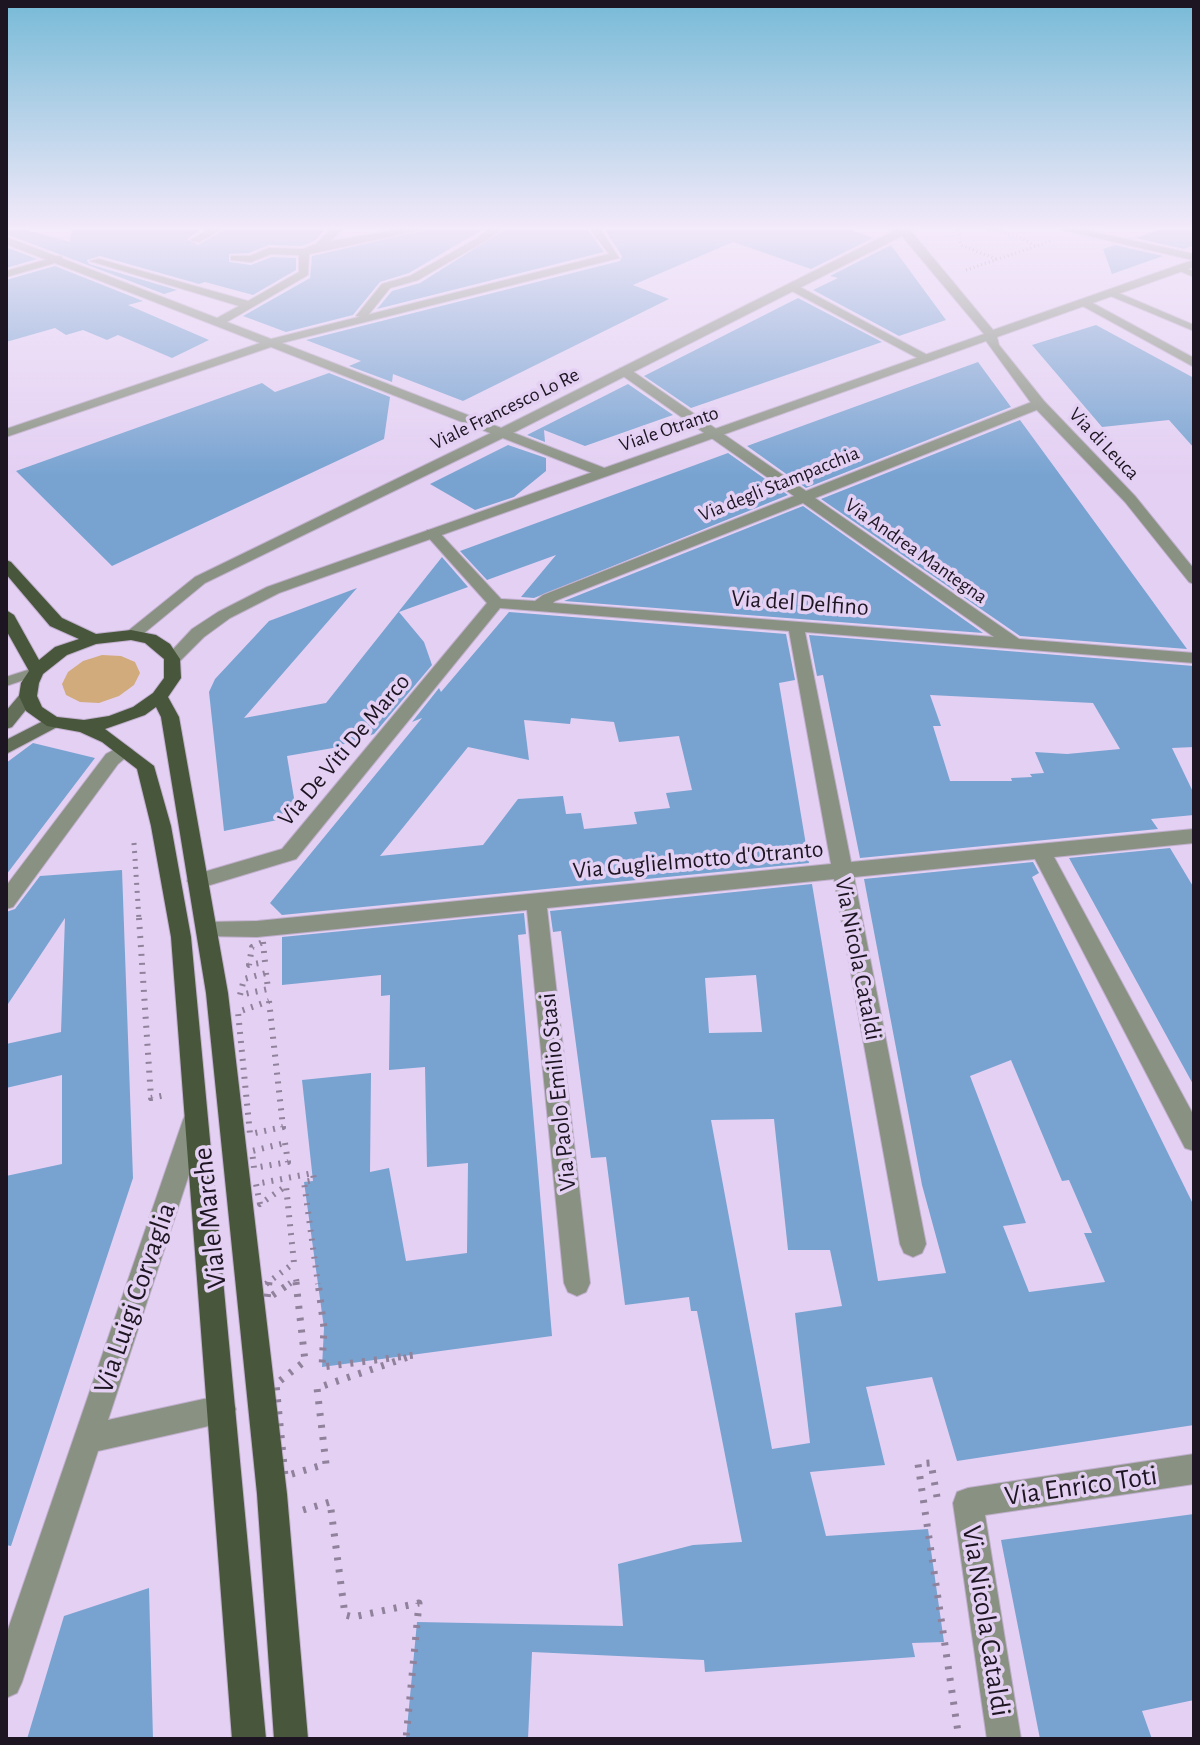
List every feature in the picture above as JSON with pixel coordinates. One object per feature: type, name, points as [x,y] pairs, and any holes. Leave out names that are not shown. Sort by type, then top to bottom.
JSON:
[{"type":"main road","points":[[6,565],[56,622],[94,639]]},
{"type":"main road","points":[[6,615],[37,671]]},
{"type":"main road","points":[[6,723],[28,696],[37,671],[61,651],[94,639],[131,635],[150,639],[164,648],[172,659],[172,678],[159,697],[139,711],[112,722],[84,726],[53,722],[35,711],[28,696]]},
{"type":"main road","name":"Viale Marche","points":[[159,697],[170,717],[207,930],[272,1494],[291,1739]]},
{"type":"main road","points":[[6,748],[53,722]]},
{"type":"main road","name":"Viale Marche","points":[[84,726],[145,766],[161,826],[181,937],[249,1739]]},
{"type":"street","points":[[196,311],[602,472]]},
{"type":"street","points":[[221,321],[238,311]]},
{"type":"street","points":[[362,316],[366,311]]},
{"type":"street","points":[[6,433],[271,342],[382,311]]},
{"type":"street","name":"Viale Francesco Lo Re","points":[[131,635],[200,580],[746,311]]},
{"type":"street","points":[[839,311],[929,359]]},
{"type":"street","name":"Via di Leuca","points":[[971,311],[1039,404],[1130,499],[1194,579]]},
{"type":"street","name":"Viale Otranto","points":[[172,659],[198,633],[244,603],[602,472],[715,435],[1057,311]]},
{"type":"street","points":[[1100,311],[1194,363]]},
{"type":"street","name":"Via Andrea Mantegna","points":[[624,371],[1016,644]]},
{"type":"street","name":"Via degli Stampacchia","points":[[537,608],[549,598],[1039,404]]},
{"type":"street","points":[[432,533],[496,603]]},
{"type":"street","name":"Via del Delfino","points":[[496,603],[1194,658]]},
{"type":"street","name":"Via De Viti De Marco","points":[[197,881],[289,854],[496,603]]},
{"type":"street","name":"Via Nicola Cataldi","points":[[796,626],[913,1244]]},
{"type":"street","points":[[6,901],[112,759],[124,750]]},
{"type":"street","name":"Via Guglielmotto d'Otranto","points":[[207,930],[257,929],[1041,851],[1191,841]]},
{"type":"street","points":[[1041,851],[1194,1140]]},
{"type":"street","name":"Via Paolo Emilio Stasi","points":[[536,901],[577,1283]]},
{"type":"street","name":"Via Luigi Corvaglia","points":[[6,1682],[196,1102]]},
{"type":"street","name":"Via Luigi Corvaglia","points":[[87,1439],[222,1409]]},
{"type":"street","name":"Via Enrico Toti","points":[[968,1503],[1194,1469]]},
{"type":"street","name":"Via Nicola Cataldi","points":[[968,1503],[1004,1739]]},
{"type":"lane","points":[[1155,311],[1194,328]]},
{"type":"lane","points":[[6,682],[37,671]]},
{"type":"path","points":[[133,832],[151,1098],[196,1102]]},
{"type":"path","points":[[266,973],[268,989],[240,995],[244,979],[266,973]]},
{"type":"path","points":[[269,1001],[283,1127],[250,1134],[238,1012],[269,1001]]},
{"type":"path","points":[[285,1143],[288,1162],[254,1168],[252,1151],[285,1143]]},
{"type":"path","points":[[313,1173],[314,1180],[304,1182],[324,1328],[322,1367],[414,1355],[317,1388],[326,1464],[285,1476],[276,1384],[305,1361],[296,1279],[267,1299],[266,1284],[294,1263],[286,1186],[260,1204],[256,1184],[313,1173]]},
{"type":"path","points":[[931,1463],[918,1464],[959,1739]]},
{"type":"path","points":[[289,1514],[330,1502],[345,1615],[353,1617],[419,1603],[406,1739]]},
{"type":"shaded area","points":[[102,655],[121,656],[135,662],[140,673],[134,685],[119,696],[99,703],[80,702],[66,695],[62,684],[68,672],[83,661]]},
{"type":"building","points":[[6,311],[143,311],[209,340],[172,358],[118,335],[107,340],[83,330],[66,335],[55,328],[6,342]]},
{"type":"building","points":[[251,311],[356,311],[353,315],[286,332],[243,316]]},
{"type":"building","points":[[420,311],[644,311],[463,401],[393,374],[392,382],[349,366],[361,361],[306,340]]},
{"type":"building","points":[[771,311],[824,311],[882,342],[691,408],[644,376]]},
{"type":"building","points":[[853,311],[940,311],[946,320],[899,336]]},
{"type":"building","points":[[1096,325],[1194,378],[1194,448],[1169,420],[1102,427],[1032,345]]},
{"type":"building","points":[[978,362],[1011,407],[806,488],[747,446]]},
{"type":"building","points":[[329,373],[390,397],[384,439],[112,566],[16,471],[262,383],[275,392]]},
{"type":"building","points":[[628,384],[673,415],[585,446],[544,430],[545,442],[527,435]]},
{"type":"building","points":[[1020,420],[1187,649],[1020,636],[821,499]]},
{"type":"building","points":[[508,445],[546,458],[546,471],[514,497],[475,510],[430,484]]},
{"type":"building","points":[[728,453],[788,495],[534,598],[521,597],[556,555],[487,580],[460,551]]},
{"type":"building","points":[[803,506],[983,633],[564,601]]},
{"type":"building","points":[[442,557],[468,587],[399,612],[424,642],[432,665],[374,734],[333,748],[287,756],[297,816],[224,831],[209,692],[215,679],[269,621],[357,588],[244,718],[326,703]]},
{"type":"building","points":[[509,612],[786,634],[795,680],[779,683],[809,863],[282,915],[270,903],[422,718],[412,722],[439,688],[441,692]],"holes":[[[571,718],[614,722],[619,742],[679,736],[692,790],[666,793],[670,808],[634,812],[637,824],[584,829],[581,813],[566,814],[563,796],[518,799],[483,845],[380,856],[468,747],[529,760],[524,720],[570,724]]]},
{"type":"building","points":[[809,635],[1194,666],[1194,747],[1172,748],[1194,794],[1194,815],[1151,819],[1158,829],[860,858],[823,675],[817,676]],"holes":[[[930,695],[1093,703],[1120,749],[1067,754],[1035,752],[1044,773],[1011,778],[1012,781],[950,781],[933,726],[941,726]]]},
{"type":"building","points":[[33,743],[95,758],[6,875],[6,763]]},
{"type":"building","points":[[1170,848],[1194,888],[1194,1086],[1069,858]]},
{"type":"building","points":[[1033,862],[1039,873],[1032,877],[1194,1206],[1194,1425],[957,1461],[932,1377],[866,1387],[885,1465],[810,1472],[826,1536],[928,1529],[944,1642],[912,1643],[915,1657],[705,1672],[704,1660],[532,1652],[528,1739],[406,1739],[417,1622],[623,1626],[618,1564],[693,1545],[742,1542],[697,1311],[691,1311],[689,1297],[625,1305],[606,1157],[591,1158],[561,931],[553,932],[550,911],[812,884],[878,1281],[946,1273],[922,1185],[864,879]],"holes":[[[756,975],[762,1032],[709,1033],[705,978]],[[1011,1060],[1062,1181],[1069,1180],[1092,1233],[1084,1233],[1105,1282],[1029,1292],[1003,1226],[1026,1223],[970,1076]],[[774,1119],[788,1250],[830,1250],[842,1306],[795,1313],[810,1443],[772,1449],[711,1120]]]},
{"type":"building","points":[[122,870],[133,1178],[11,1546],[6,1545],[6,1176],[62,1164],[62,1075],[6,1088],[6,1044],[61,1032],[65,918],[6,1007],[6,912],[15,909],[40,876]]},
{"type":"building","points":[[524,913],[526,934],[518,935],[552,1336],[322,1367],[324,1328],[304,1182],[313,1181],[302,1080],[371,1073],[370,1172],[389,1168],[406,1261],[467,1253],[468,1163],[427,1167],[425,1067],[389,1070],[390,995],[381,996],[381,975],[282,985],[282,937]]},
{"type":"building","points":[[1194,1514],[1194,1700],[1142,1711],[1152,1739],[1040,1739],[1001,1540]]},
{"type":"building","points":[[149,1588],[153,1739],[27,1739],[64,1616]]}]
